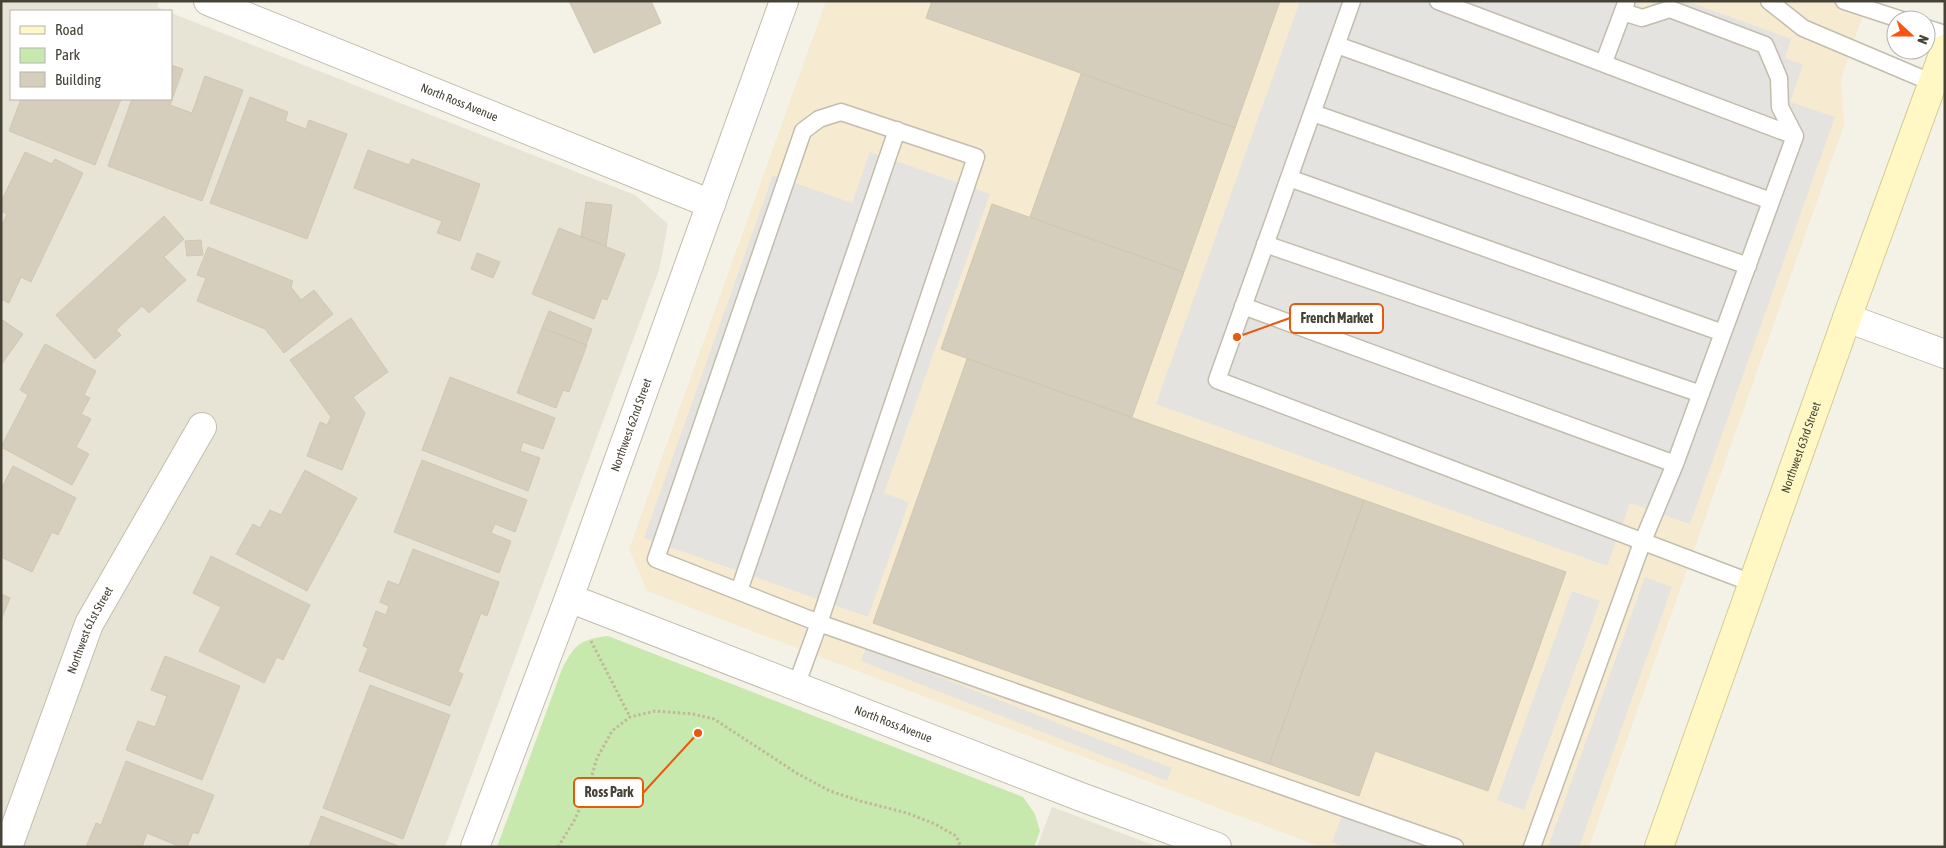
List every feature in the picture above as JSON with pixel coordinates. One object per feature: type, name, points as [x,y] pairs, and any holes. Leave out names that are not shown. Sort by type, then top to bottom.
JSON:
[{"type":"main road","name":"Northwest 63rd Street","points":[[1659,847],[1847,318],[1935,93],[1945,49]]},
{"type":"street","name":"North Ross Avenue","points":[[208,1],[711,204]]},
{"type":"street","name":"Northwest 62nd Street","points":[[475,847],[569,598],[784,1]]},
{"type":"street","points":[[1847,318],[1945,354]]},
{"type":"street","name":"Northwest 61st Street","points":[[8,847],[89,624],[202,427]]},
{"type":"street","name":"North Ross Avenue","points":[[569,598],[1072,793],[1217,847]]},
{"type":"lane","points":[[1352,1],[1217,380],[1642,543],[1752,583]]},
{"type":"lane","points":[[1438,1],[1604,62],[1795,136]]},
{"type":"lane","points":[[1769,1],[1803,28],[1935,93]]},
{"type":"lane","points":[[1844,1],[1886,15]]},
{"type":"lane","points":[[1532,847],[1642,543],[1675,464],[1795,136],[1780,107],[1779,78],[1765,44],[1670,9],[1642,18],[1624,7],[1604,62]]},
{"type":"lane","points":[[1336,45],[1771,201]]},
{"type":"lane","points":[[796,686],[819,623],[976,157],[841,112],[819,119],[803,131],[656,559],[819,623],[1455,847]]},
{"type":"lane","points":[[1313,113],[1748,266]]},
{"type":"lane","points":[[739,591],[897,130]]},
{"type":"lane","points":[[1289,178],[1723,333]]},
{"type":"lane","points":[[1266,244],[1701,394]]},
{"type":"lane","points":[[1243,306],[1675,464]]},
{"type":"path","points":[[569,598],[630,717]]},
{"type":"path","points":[[558,847],[574,822],[586,796],[597,758],[612,731],[630,717],[655,711],[693,714],[714,719],[798,774],[822,787],[860,801],[907,813],[935,824],[956,836],[961,847]]},
{"type":"shaded area","points":[[1,1],[159,1],[157,7],[165,10],[10,10],[10,100],[172,100],[172,13],[635,195],[668,224],[659,270],[445,847],[1,847]]},
{"type":"shaded area","points":[[826,1],[1868,1],[1841,79],[1844,125],[1589,847],[1321,847],[647,591],[629,549]]},
{"type":"shaded area","points":[[1300,1],[1640,1],[1639,6],[1649,10],[1653,1],[1687,1],[1791,39],[1785,58],[1803,65],[1790,102],[1835,117],[1690,524],[1630,503],[1607,566],[1156,404]]},
{"type":"shaded area","points":[[870,152],[990,194],[884,493],[909,502],[868,617],[644,538],[773,175],[852,203]]},
{"type":"shaded area","points":[[1645,577],[1672,587],[1579,847],[1548,847]]},
{"type":"shaded area","points":[[1572,591],[1600,601],[1524,810],[1497,800]]},
{"type":"shaded area","points":[[866,648],[1172,768],[1167,781],[861,661]]},
{"type":"shaded area","points":[[1052,807],[1158,847],[1037,847]]},
{"type":"shaded area","points":[[1343,814],[1427,847],[1344,847],[1332,842]]},
{"type":"green space","points":[[608,636],[1023,797],[1035,814],[1040,831],[1034,847],[497,847],[566,661],[575,648],[585,641]]},
{"type":"building","points":[[569,1],[651,1],[661,23],[594,53]]},
{"type":"building","points":[[932,1],[1280,1],[1235,128],[926,18]]},
{"type":"building","points":[[172,65],[183,69],[172,99]]},
{"type":"building","points":[[1081,74],[1235,128],[1184,272],[1030,217]]},
{"type":"building","points":[[205,76],[243,90],[202,201],[108,166],[132,100],[172,100],[170,105],[192,113]]},
{"type":"building","points":[[250,97],[288,112],[285,121],[306,129],[309,120],[347,134],[307,239],[210,203]]},
{"type":"building","points":[[21,100],[121,100],[95,165],[9,131]]},
{"type":"building","points":[[368,150],[409,165],[412,159],[480,184],[460,241],[437,233],[442,221],[354,188]]},
{"type":"building","points":[[25,152],[52,164],[55,159],[83,173],[31,282],[21,277],[9,303],[1,299],[1,227],[7,214],[1,211],[1,202]]},
{"type":"building","points":[[586,202],[612,205],[606,246],[581,236]]},
{"type":"building","points":[[992,204],[1184,272],[1132,417],[941,349]]},
{"type":"building","points":[[164,216],[184,239],[164,257],[186,280],[149,313],[142,306],[116,330],[121,335],[95,359],[56,315]]},
{"type":"building","points":[[559,228],[625,254],[607,300],[602,298],[594,319],[532,294]]},
{"type":"building","points":[[201,240],[203,255],[187,256],[185,241]]},
{"type":"building","points":[[208,247],[293,281],[291,287],[301,300],[314,290],[333,314],[284,353],[265,329],[197,301],[206,278],[197,275]]},
{"type":"building","points":[[477,253],[500,262],[493,278],[471,269]]},
{"type":"building","points":[[549,311],[592,329],[586,345],[542,328]]},
{"type":"building","points":[[351,318],[388,372],[353,397],[365,413],[342,470],[307,456],[320,422],[327,425],[331,417],[290,360]]},
{"type":"building","points":[[1,319],[23,334],[1,365]]},
{"type":"building","points":[[542,328],[587,345],[569,392],[563,390],[556,408],[517,393]]},
{"type":"building","points":[[45,344],[96,371],[84,395],[90,398],[81,414],[91,419],[76,447],[89,454],[72,485],[1,447],[28,395],[20,390]]},
{"type":"building","points":[[967,359],[1364,500],[1269,764],[873,623]]},
{"type":"building","points":[[450,377],[555,418],[543,449],[523,442],[520,451],[540,458],[528,491],[422,450]]},
{"type":"building","points":[[422,460],[527,500],[515,532],[495,524],[491,533],[511,541],[499,573],[394,532]]},
{"type":"building","points":[[13,466],[76,498],[58,535],[52,532],[32,572],[1,557],[1,489]]},
{"type":"building","points":[[305,470],[357,498],[307,591],[236,554],[253,524],[260,528],[270,510],[281,515]]},
{"type":"building","points":[[1364,500],[1566,572],[1488,791],[1375,751],[1359,796],[1269,764]]},
{"type":"building","points":[[413,549],[499,582],[487,616],[481,613],[458,672],[463,674],[450,706],[359,671],[368,648],[363,646],[376,611],[386,615],[389,606],[380,602],[388,581],[399,585]]},
{"type":"building","points":[[211,556],[310,605],[283,660],[277,657],[264,683],[199,651],[221,607],[193,593]]},
{"type":"building","points":[[1,594],[10,598],[1,620]]},
{"type":"building","points":[[165,656],[240,686],[202,780],[126,750],[138,721],[155,727],[167,696],[151,690]]},
{"type":"building","points":[[370,685],[450,715],[403,839],[323,808]]},
{"type":"building","points":[[126,761],[214,795],[198,834],[193,832],[187,847],[181,847],[147,833],[142,847],[86,847],[96,823],[101,825]]},
{"type":"building","points":[[321,816],[398,846],[309,847]]},
{"type":"place","name":"French Market","points":[[1237,337]]},
{"type":"place","name":"Ross Park","points":[[698,733]]}]
